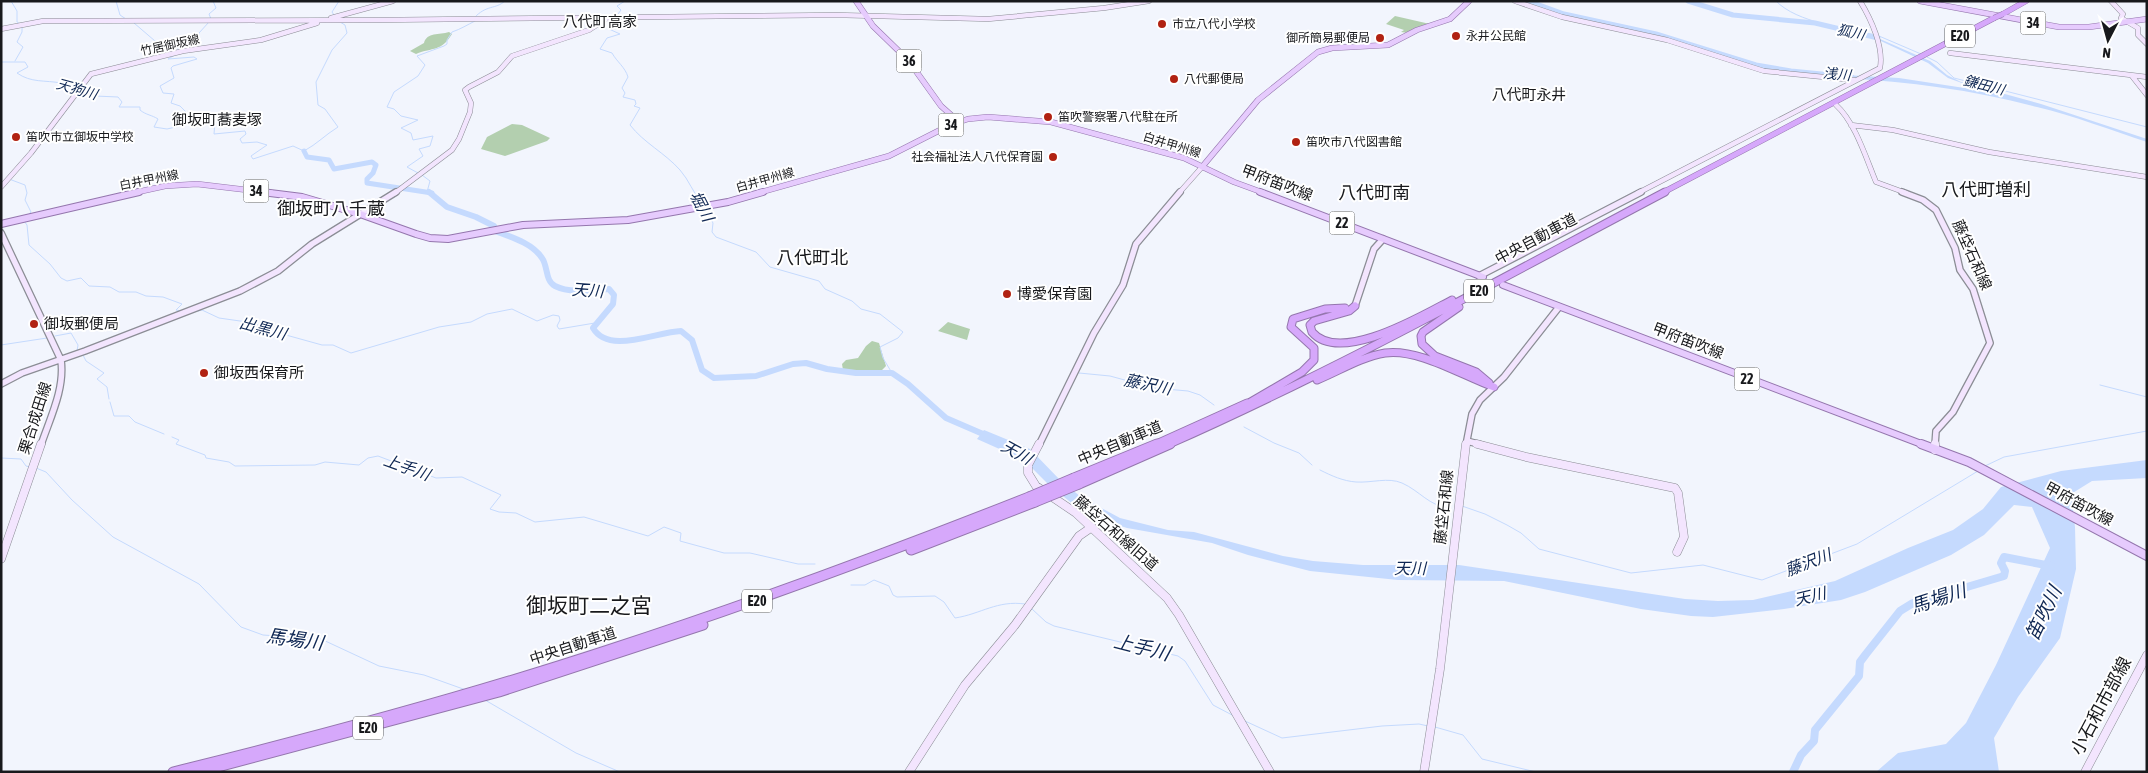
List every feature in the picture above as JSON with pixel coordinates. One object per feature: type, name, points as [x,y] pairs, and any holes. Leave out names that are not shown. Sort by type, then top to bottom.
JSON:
[{"type":"highway","name":"中央自動車道","points":[[1076,481],[1344,357],[1868,80],[1881,76],[1924,54],[2020,1]]},
{"type":"highway","name":"中央自動車道","points":[[2001,13],[2026,1]]},
{"type":"highway","name":"中央自動車道","points":[[199,772],[321,741],[713,622],[844,575],[1032,500],[1237,414],[1504,281],[1868,80]]},
{"type":"highway","points":[[1494,386],[1476,372],[1429,352],[1422,344],[1421,336],[1427,329],[1452,312],[1504,281]]},
{"type":"highway","points":[[1355,306],[1349,311],[1314,321],[1310,328],[1312,333],[1317,338],[1330,342],[1351,343],[1395,327],[1462,295]]},
{"type":"highway","points":[[1248,402],[1302,372],[1314,360],[1314,348],[1291,327],[1293,319],[1325,309],[1355,306]]},
{"type":"highway","points":[[1237,414],[1298,387],[1385,353],[1409,355],[1494,386]]},
{"type":"highway","name":"中央自動車道","points":[[173,772],[466,698]]},
{"type":"main road","name":"36","points":[[856,1],[873,26],[908,60],[941,106],[959,122]]},
{"type":"main road","name":"白井甲州線","points":[[1,224],[151,189],[191,184],[302,197],[360,214],[430,238],[448,239],[502,228],[534,224],[628,220],[751,195],[889,156],[959,122],[988,117],[1051,122],[1170,154],[1202,167],[1258,100],[1318,52],[1332,48],[1388,45],[1417,30],[1450,19],[1469,1]]},
{"type":"main road","name":"34","points":[[1920,1],[2054,26],[2089,27],[2147,19]]},
{"type":"main road","name":"甲府笛吹線","points":[[1202,167],[1234,182],[1481,277]]},
{"type":"main road","name":"甲府笛吹線","points":[[1504,281],[1559,307],[1976,465],[2147,556]]},
{"type":"street","points":[[1,29],[43,21],[325,20],[393,1]]},
{"type":"street","points":[[337,18],[474,19],[866,15],[988,19],[1088,10],[1149,1]]},
{"type":"street","points":[[1515,1],[1562,17],[1667,40],[1764,71],[1792,76],[1868,80],[1882,65],[1867,12],[1860,1]]},
{"type":"street","points":[[2111,1],[2123,14],[2121,18],[2138,28],[2138,34],[2147,44]]},
{"type":"street","points":[[1,384],[22,373],[61,360],[258,283],[294,260],[312,244],[399,191],[449,153],[456,145],[470,112],[471,103],[466,90],[469,86],[495,74],[512,56],[589,30],[609,18]]},
{"type":"street","name":"竹居御坂線","points":[[1,187],[31,153],[78,89],[89,76],[96,72],[181,52],[261,40],[325,20]]},
{"type":"street","points":[[1950,54],[2147,77]]},
{"type":"street","points":[[2132,76],[2147,95]]},
{"type":"street","points":[[1481,277],[1857,80]]},
{"type":"street","points":[[1823,97],[1829,99]]},
{"type":"street","name":"藤垈石和線","points":[[1836,105],[1844,112],[1852,125],[1876,182],[1922,200],[1936,210],[1955,248],[1960,270],[1973,289],[1988,333],[1990,343],[1953,412],[1936,431],[1935,450]]},
{"type":"street","points":[[1852,125],[1893,130],[1988,152],[2147,177]]},
{"type":"street","name":"藤垈石和線旧道","points":[[1202,167],[1136,244],[1123,284],[1092,338],[1059,406],[1033,453],[1028,465],[1028,473],[1036,486],[1076,513],[1167,598],[1180,615],[1270,772]]},
{"type":"street","name":"栗合成田線","points":[[1,233],[61,360],[62,383],[1,559]]},
{"type":"street","points":[[1355,306],[1374,249],[1383,239]]},
{"type":"street","name":"藤垈石和線","points":[[1424,772],[1440,669],[1464,454],[1474,408],[1519,359],[1559,307]]},
{"type":"street","points":[[1467,441],[1526,457],[1675,488],[1678,493],[1684,537],[1677,552]]},
{"type":"street","points":[[909,772],[965,685],[1029,606],[1079,536],[1092,527]]},
{"type":"street","name":"小石和市部線","points":[[2085,772],[2147,655]]},
{"type":"green space","points":[[1395,16],[1430,24],[1408,33],[1401,32],[1404,30],[1386,24]]},
{"type":"green space","points":[[449,32],[452,34],[448,40],[436,48],[416,54],[410,51],[424,43],[431,35]]},
{"type":"green space","points":[[512,124],[522,125],[550,138],[547,141],[505,156],[481,149],[487,137]]},
{"type":"green space","points":[[948,322],[970,329],[967,340],[938,331]]},
{"type":"green space","points":[[872,341],[879,343],[886,366],[880,372],[843,370],[842,364],[846,360],[858,358]]},
{"type":"water","points":[[1871,35],[1930,61],[1947,75],[1961,82],[2041,104],[2147,139],[2147,142],[2065,115],[1990,96],[1917,84],[1844,78],[1844,75],[1899,78],[1984,91],[1948,78],[1928,63]]},
{"type":"water","name":"笛吹川","points":[[984,430],[1030,449],[1060,480],[1081,497],[1120,518],[1168,530],[1194,532],[1283,556],[1313,561],[1363,565],[1459,565],[1685,599],[1718,601],[1753,600],[1835,581],[1953,530],[1983,509],[2001,487],[2061,471],[2147,460],[2147,478],[2092,481],[2071,494],[2075,527],[2076,569],[2060,638],[2018,697],[1994,738],[1999,772],[1876,772],[1898,753],[1946,744],[1966,723],[1996,665],[2050,548],[2032,507],[2014,505],[1984,535],[1951,555],[1865,592],[1841,600],[1713,617],[1691,616],[1641,609],[1504,581],[1398,580],[1310,571],[1248,555],[1212,543],[1127,528],[1102,520],[1074,505],[1048,484],[1024,460],[977,439]]},
{"type":"waterway","points":[[11,1],[17,11],[17,22],[20,24]]},
{"type":"waterway","points":[[116,1],[120,15],[126,19]]},
{"type":"waterway","points":[[211,19],[209,14],[216,8],[213,1]]},
{"type":"waterway","name":"天川","points":[[334,15],[332,12],[339,1]]},
{"type":"waterway","points":[[474,18],[483,11],[505,1]]},
{"type":"waterway","name":"堀川","points":[[619,16],[618,14],[621,10],[617,6],[625,1]]},
{"type":"waterway","name":"浅川","points":[[1528,1],[1564,14],[1656,34],[1756,65],[1791,71],[1852,77]]},
{"type":"waterway","name":"狐川","points":[[1688,1],[1733,15],[1815,23],[1878,38]]},
{"type":"waterway","name":"鎌田川","points":[[1776,1],[1796,15],[1809,20],[1875,35]]},
{"type":"waterway","name":"堀川","points":[[619,19],[615,23],[618,25],[609,29],[620,34],[607,38],[600,49],[612,53],[627,73],[628,77],[622,88],[625,93],[623,97],[635,100],[636,104],[634,106],[640,108],[630,125],[680,170],[702,203]]},
{"type":"waterway","points":[[418,173],[407,167],[423,156],[419,149],[430,146],[433,136],[413,140],[411,133],[401,128],[418,120],[401,116],[394,109],[387,107],[394,92],[418,76],[425,65],[417,56],[444,46],[447,44],[447,40],[452,32],[475,21]]},
{"type":"waterway","points":[[185,49],[199,37],[199,33],[209,22]]},
{"type":"waterway","points":[[175,55],[168,59],[194,57],[197,59],[173,66],[171,68],[174,78],[160,86],[163,93],[174,94],[171,103],[180,106],[188,114],[186,117],[176,121],[177,125],[212,121],[215,122],[214,134],[245,131],[246,134],[240,139],[242,143],[257,142],[267,145],[251,156],[253,159],[293,146],[304,151],[338,127],[325,109],[318,105],[316,82],[332,50],[347,33],[345,25],[340,22]]},
{"type":"waterway","points":[[134,23],[155,41],[182,50]]},
{"type":"waterway","points":[[15,61],[23,47],[17,42],[22,32],[22,27]]},
{"type":"waterway","name":"鎌田川","points":[[1879,36],[1921,54]]},
{"type":"waterway","name":"鎌田川","points":[[1927,57],[1937,62],[1954,78],[2147,127]]},
{"type":"waterway","name":"天狗川","points":[[1,62],[25,62],[28,67],[17,73],[22,76],[33,80],[63,83],[77,89]]},
{"type":"waterway","name":"天狗川","points":[[81,90],[95,96],[118,97],[122,102],[119,107],[140,107],[142,112],[158,119],[154,127],[167,129],[180,126]]},
{"type":"waterway","name":"天川","points":[[304,151],[307,157],[329,160],[334,169],[372,162],[376,165],[373,173],[367,179],[367,183],[430,193]]},
{"type":"waterway","points":[[422,175],[430,181],[427,192]]},
{"type":"waterway","name":"出黒川","points":[[9,179],[25,185],[27,193],[25,200],[31,212],[29,214]]},
{"type":"waterway","name":"天川","points":[[430,193],[447,207],[476,217],[494,226],[495,231],[533,248],[542,258],[548,277],[555,286],[575,291],[609,289],[614,295],[613,304],[593,328],[600,336],[610,340],[621,341],[681,331],[692,340],[702,370],[714,378],[756,376],[793,364],[806,363],[827,369],[856,373],[892,373],[908,384],[946,418],[990,437]]},
{"type":"waterway","name":"堀川","points":[[705,209],[713,223],[712,232],[716,237],[756,252],[770,267],[819,281],[825,289],[852,301],[861,309],[880,314],[903,332],[898,338],[880,347],[883,358],[892,373]]},
{"type":"waterway","name":"出黒川","points":[[24,221],[27,225],[29,245],[50,264],[61,278],[67,281],[81,278],[89,286],[110,287],[119,292],[136,292],[146,296],[163,297],[182,304],[176,310],[181,311]]},
{"type":"waterway","name":"出黒川","points":[[198,311],[202,310],[219,318],[254,323],[268,330],[322,345],[333,345],[351,353],[439,327],[471,322],[487,314],[512,309],[537,321],[553,315],[559,316],[560,320],[557,326],[559,329],[595,323]]},
{"type":"waterway","name":"上手川","points":[[55,336],[71,333],[78,345],[77,351]]},
{"type":"waterway","name":"上手川","points":[[1,345],[47,338]]},
{"type":"waterway","name":"上手川","points":[[83,355],[86,361],[104,373],[97,379],[107,387],[109,399]]},
{"type":"waterway","name":"藤沢川","points":[[1079,373],[1110,376],[1154,388],[1188,391],[1200,395],[1214,405]]},
{"type":"waterway","points":[[2100,385],[2147,397]]},
{"type":"waterway","name":"上手川","points":[[110,402],[114,416],[129,416],[135,422],[164,434]]},
{"type":"waterway","name":"藤沢川","points":[[1244,427],[1274,443],[1299,453],[1312,465]]},
{"type":"waterway","name":"藤沢川","points":[[1985,466],[2004,457],[2147,431]]},
{"type":"waterway","name":"上手川","points":[[172,437],[179,440],[176,444],[205,455],[206,458],[229,462],[235,466],[315,465],[325,462],[359,465],[368,458],[378,456],[436,478],[462,477],[501,495],[490,509],[499,512],[516,513],[535,522],[584,517],[648,536],[664,527],[681,533],[680,541],[724,553],[750,553],[798,564],[815,564]]},
{"type":"waterway","name":"馬場川","points":[[1,458],[21,459],[26,466],[30,467]]},
{"type":"waterway","name":"馬場川","points":[[36,468],[46,472],[72,500],[113,537],[199,584],[241,627],[263,635],[321,639],[379,666],[424,675],[466,690]]},
{"type":"waterway","name":"藤沢川","points":[[1320,470],[1338,478],[1351,481],[1397,481],[1430,501],[1449,508]]},
{"type":"waterway","name":"藤沢川","points":[[1462,506],[1485,514],[1507,525],[1521,533],[1539,549],[1631,573],[1703,565],[1762,580],[1857,544],[1978,471]]},
{"type":"waterway","name":"馬場川","points":[[1793,772],[1801,755],[1814,741],[1815,730],[1859,676],[1860,662],[1900,611],[1913,603],[2004,576],[2005,571],[2001,563],[2004,557],[2051,566]]},
{"type":"waterway","name":"上手川","points":[[851,585],[865,585],[874,580],[889,586],[893,595],[897,597],[935,596],[944,602],[955,618],[1006,604],[1025,604]]},
{"type":"waterway","name":"上手川","points":[[1032,609],[1046,622],[1054,626],[1178,656],[1185,661],[1213,705],[1234,716]]},
{"type":"waterway","name":"馬場川","points":[[485,700],[576,753],[620,772]]},
{"type":"waterway","name":"上手川","points":[[1245,721],[1282,738],[1382,726],[1419,724],[1428,726]]},
{"type":"waterway","name":"上手川","points":[[1435,727],[1463,735],[1482,759],[1536,772]]},
{"type":"place","name":"市立八代小学校","points":[[1162,24]]},
{"type":"place","name":"永井公民館","points":[[1456,36]]},
{"type":"place","name":"御所簡易郵便局","points":[[1380,38]]},
{"type":"place","name":"八代郵便局","points":[[1174,79]]},
{"type":"place","name":"笛吹警察署八代駐在所","points":[[1048,117]]},
{"type":"place","name":"笛吹市立御坂中学校","points":[[16,137]]},
{"type":"place","name":"笛吹市八代図書館","points":[[1296,142]]},
{"type":"place","name":"社会福祉法人八代保育園","points":[[1053,157]]},
{"type":"place","name":"博愛保育園","points":[[1007,294]]},
{"type":"place","name":"御坂郵便局","points":[[34,324]]},
{"type":"place","name":"御坂西保育所","points":[[204,373]]},
{"type":"district","name":"八代町高家","points":[[600,22]]},
{"type":"district","name":"八代町永井","points":[[1529,95]]},
{"type":"district","name":"御坂町蕎麦塚","points":[[217,120]]},
{"type":"district","name":"八代町増利","points":[[1986,190]]},
{"type":"district","name":"八代町南","points":[[1374,193]]},
{"type":"district","name":"御坂町八千蔵","points":[[331,209]]},
{"type":"district","name":"八代町北","points":[[812,258]]},
{"type":"district","name":"御坂町二之宮","points":[[589,606]]}]
